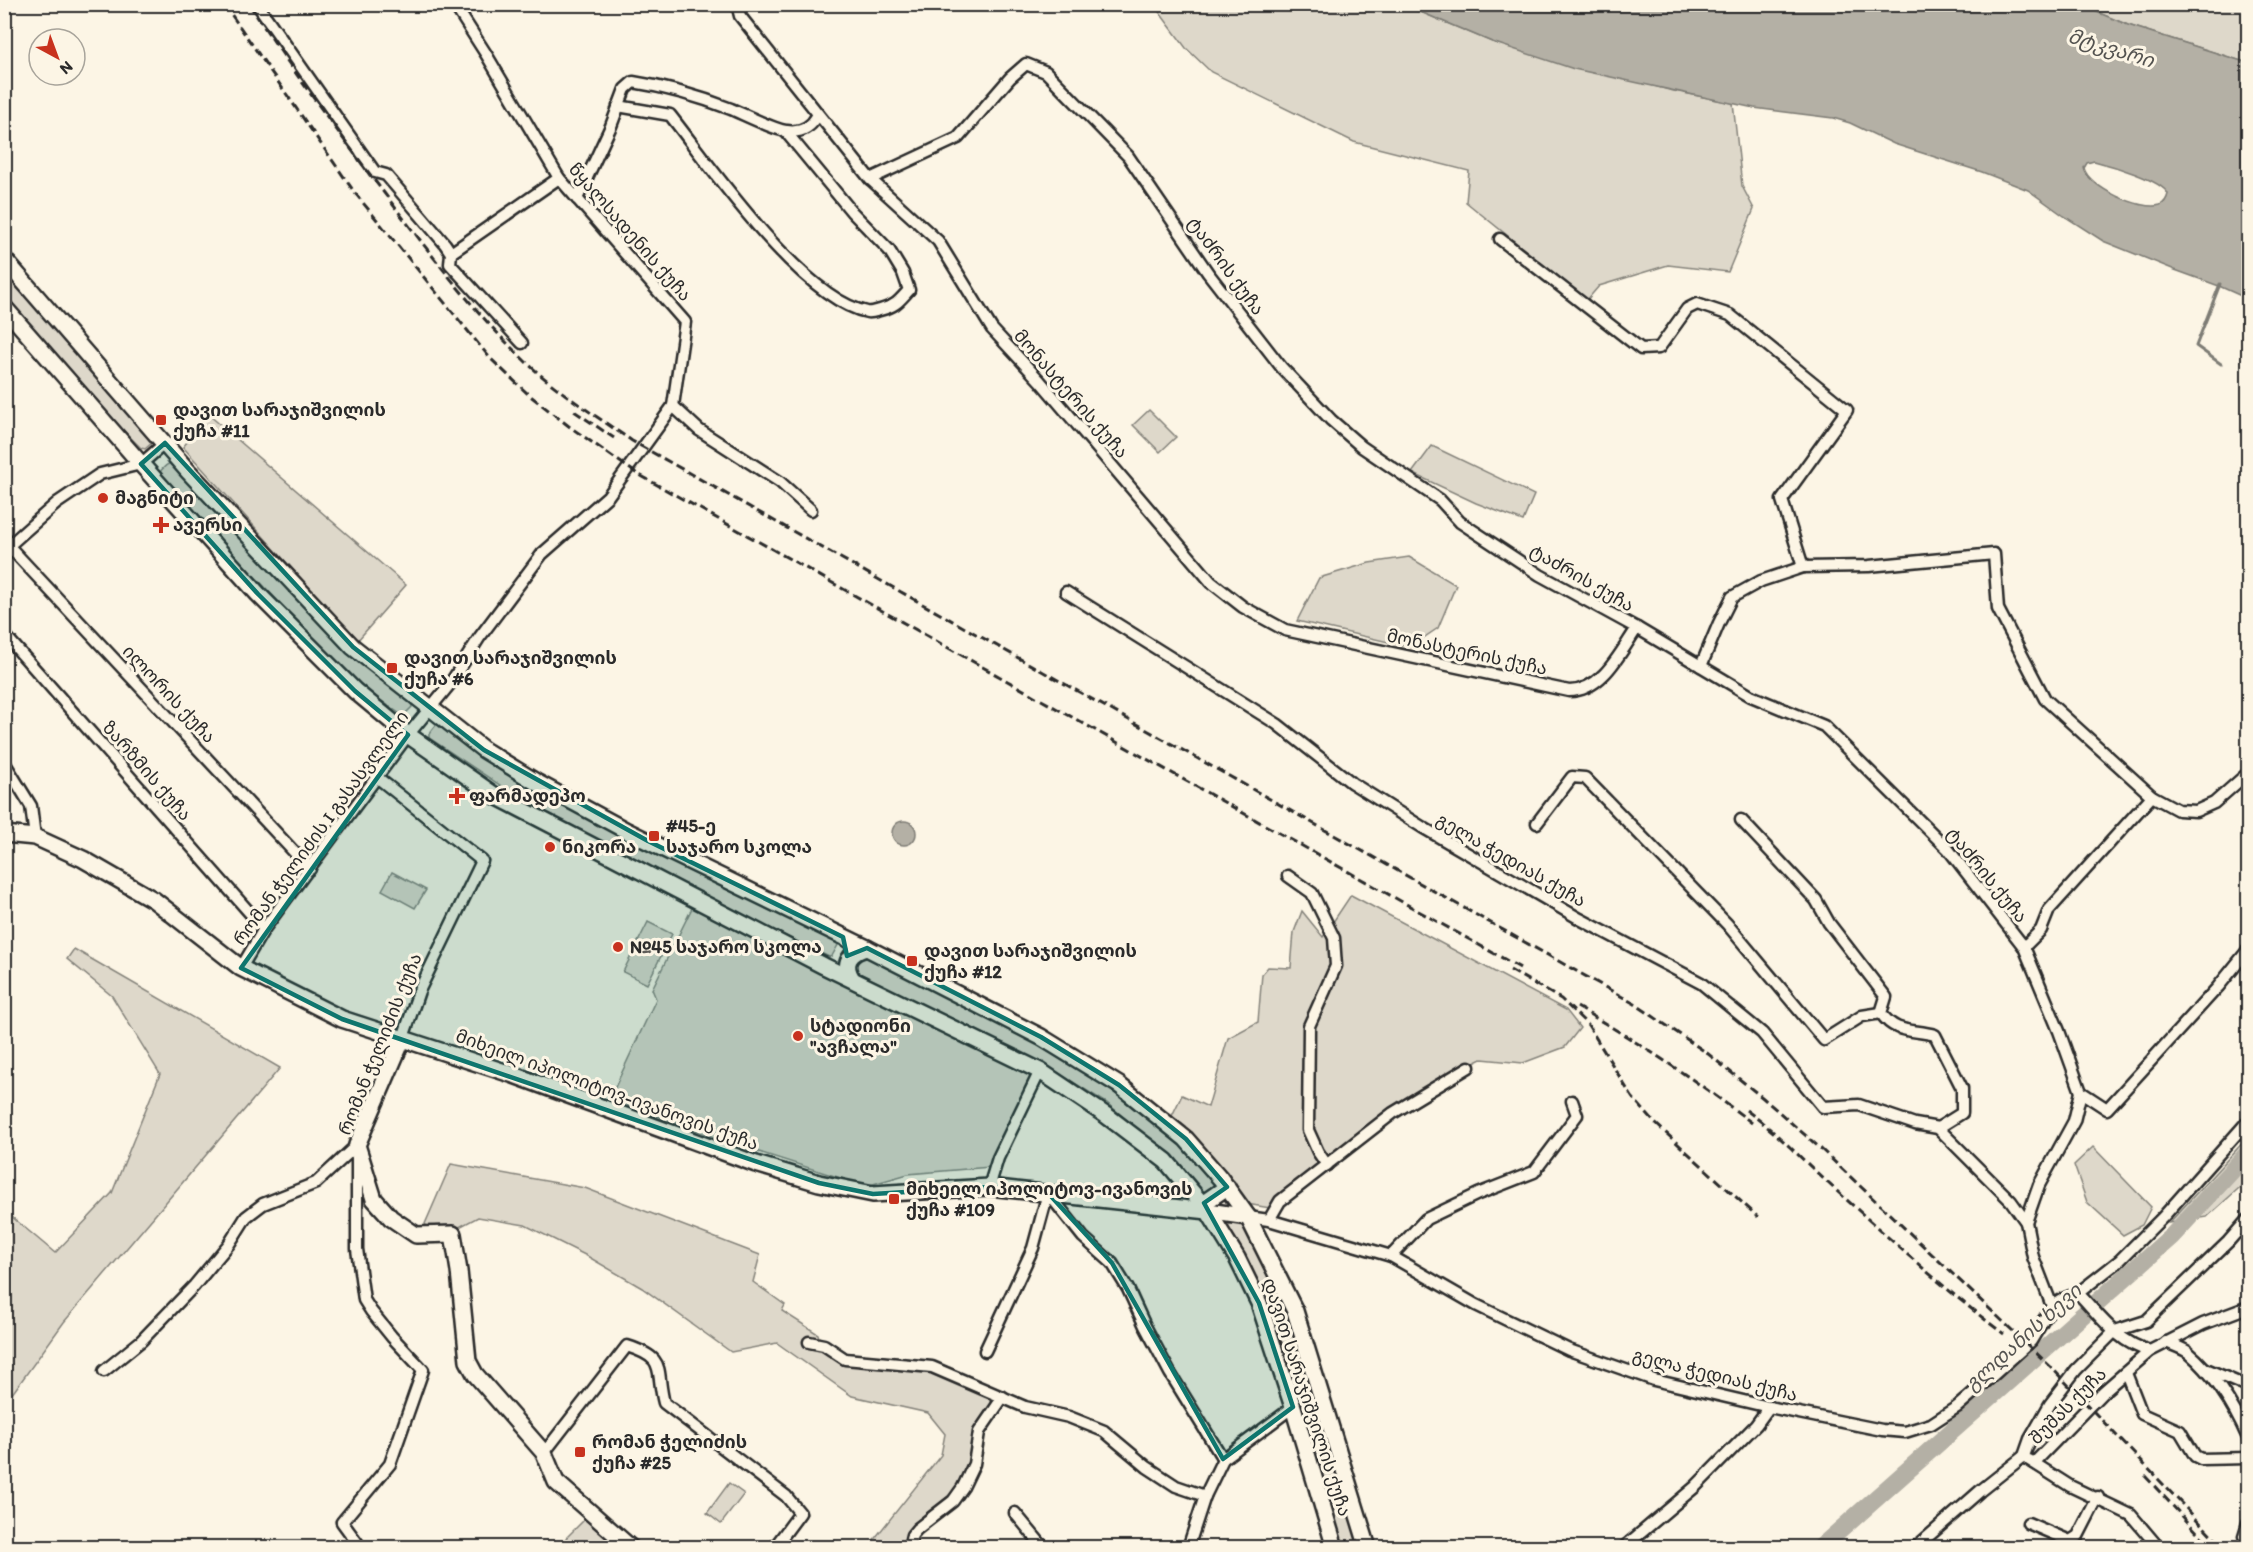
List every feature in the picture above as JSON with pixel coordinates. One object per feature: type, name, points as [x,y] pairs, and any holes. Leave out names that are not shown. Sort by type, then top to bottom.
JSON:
[{"type":"main road","name":"დავით სარაჯიშვილის ქუჩა","points":[[4,260],[188,471],[353,646],[483,750],[536,782],[627,831],[867,948],[1041,1037],[1119,1085],[1186,1138],[1227,1187],[1248,1217],[1295,1311],[1368,1548]]},
{"type":"main road","name":"დავით სარაჯიშვილის ქუჩა","points":[[4,306],[141,464],[266,602],[355,692],[408,735],[494,795],[824,966],[1040,1071],[1107,1116],[1166,1161],[1237,1258],[1259,1303],[1335,1548]]},
{"type":"main road","name":"მიხეილ იპოლიტოვ-ივანოვის ქუჩა","points":[[4,834],[35,837],[83,859],[154,900],[241,968],[342,1019],[514,1075],[756,1164],[819,1183],[873,1194],[989,1187],[1202,1208],[1248,1217]]},
{"type":"main road","points":[[824,966],[834,964],[842,957],[845,947],[843,937]]},
{"type":"main road","points":[[852,979],[847,970],[847,961],[853,953],[867,948]]},
{"type":"main road","name":"რომან ჭელიძის ქუჩა","points":[[403,1038],[357,1145],[374,1199],[391,1218],[416,1235],[453,1234],[468,1361],[475,1374],[544,1453],[556,1482],[631,1548]]},
{"type":"main road","points":[[1202,1208],[1227,1187]]},
{"type":"street","points":[[257,4],[375,172],[386,175],[445,244],[451,253],[450,264],[522,343]]},
{"type":"street","name":"წყალსადენის ქუჩა","points":[[454,4],[488,56],[559,178],[685,322],[673,406]]},
{"type":"street","name":"მონასტერის ქუჩა","points":[[737,4],[740,16],[870,179],[938,241],[992,329],[1040,381],[1210,582],[1243,607],[1285,630],[1569,691],[1581,691],[1602,678],[1637,628]]},
{"type":"street","name":"ტაძრის ქუჩა","points":[[870,179],[958,138],[1010,78],[1026,64],[1046,72],[1128,156],[1208,273],[1282,368],[1331,420],[1362,447],[1440,500],[1460,522],[1540,575],[1637,628],[1751,696],[1824,726],[1948,849],[2024,947],[2059,1031],[2081,1092]]},
{"type":"street","points":[[577,200],[611,126],[618,106],[625,89],[633,82],[713,102],[786,132],[852,212],[889,250],[903,273],[909,290],[895,306],[868,313],[843,302],[819,287],[750,218],[670,115],[618,106]]},
{"type":"street","points":[[786,132],[803,130],[812,125],[818,116]]},
{"type":"street","points":[[451,253],[559,178]]},
{"type":"street","points":[[1500,238],[1641,349],[1659,348],[1687,309],[1697,304],[1730,315],[1847,410],[1782,500],[1803,567]]},
{"type":"street","points":[[673,406],[699,430],[780,482],[811,510]]},
{"type":"street","name":"რომან ჭელიძის I გასასვლელი","points":[[241,968],[264,929],[428,708],[450,684],[479,638],[542,554],[608,496],[673,406]]},
{"type":"street","points":[[6,546],[57,503],[100,474],[141,464],[165,443]]},
{"type":"street","name":"ილორის ქუჩა","points":[[6,546],[310,869]]},
{"type":"street","points":[[1701,666],[1732,597],[1761,581],[1803,567],[1869,566],[1994,554],[1998,609],[2045,699],[2152,796],[2178,810],[2196,811],[2214,803],[2248,773]]},
{"type":"street","name":"გელა ჭედიას ქუჩა","points":[[1066,592],[1277,724],[1352,783],[1422,827],[1580,919],[1701,983],[1762,1033],[1823,1107],[1859,1106],[1916,1124],[1938,1128]]},
{"type":"street","name":"ზარზმის ქუჩა","points":[[4,634],[264,929]]},
{"type":"street","points":[[4,762],[31,806],[35,837]]},
{"type":"street","points":[[1537,823],[1572,777],[1585,778],[1727,924],[1824,1040],[1862,1016],[1881,1013]]},
{"type":"street","name":"რომან ჭელიძის ქუჩა","points":[[378,778],[482,861],[419,991],[403,1038]]},
{"type":"street","points":[[2024,947],[2041,930],[2049,909],[2152,796]]},
{"type":"street","points":[[1741,820],[1816,900],[1829,923],[1886,997],[1881,1013]]},
{"type":"street","points":[[1288,876],[1312,893],[1334,938],[1336,966],[1309,1026],[1308,1130],[1327,1165]]},
{"type":"street","points":[[2026,1222],[2038,1185],[2074,1120],[2081,1092],[2107,1110],[2218,987],[2248,950]]},
{"type":"street","points":[[1881,1013],[1896,1029],[1915,1030],[1935,1035],[1962,1088],[1962,1113],[1938,1128],[2011,1201],[2026,1222],[2033,1257],[2052,1306],[2063,1299],[2081,1296],[2119,1261],[2163,1217],[2248,1121]]},
{"type":"street","points":[[1269,1220],[1280,1201],[1393,1113],[1470,1067]]},
{"type":"street","points":[[989,1187],[998,1158],[1040,1071]]},
{"type":"street","points":[[1391,1256],[1426,1219],[1478,1194],[1534,1172],[1577,1115],[1572,1101]]},
{"type":"street","points":[[104,1371],[141,1341],[194,1286],[228,1244],[246,1217],[263,1204],[316,1183],[357,1145]]},
{"type":"street","points":[[357,1145],[357,1249],[364,1300],[370,1311],[423,1370],[390,1464],[342,1522],[361,1548]]},
{"type":"street","points":[[985,1351],[1033,1248],[1048,1193]]},
{"type":"street","points":[[1048,1193],[1083,1237],[1112,1263],[1128,1289],[1144,1326],[1170,1373],[1223,1459]]},
{"type":"street","name":"გელა ჭედიას ქუჩა","points":[[1248,1217],[1269,1220],[1391,1256],[1476,1305],[1569,1350],[1654,1380],[1882,1430],[1905,1432],[1931,1424],[1965,1400],[2031,1341],[2052,1306]]},
{"type":"street","points":[[1915,1548],[2024,1456],[2030,1439],[2050,1404],[2111,1329],[2146,1321],[2228,1242],[2248,1219]]},
{"type":"street","points":[[2081,1296],[2111,1329],[2136,1348],[2150,1351]]},
{"type":"street","name":"შუშას ქუჩა","points":[[2034,1463],[2103,1391],[2150,1351],[2203,1324],[2248,1307]]},
{"type":"street","points":[[809,1342],[824,1345],[845,1359],[932,1367],[1025,1407],[1069,1417],[1104,1431],[1157,1474],[1176,1486],[1205,1496]]},
{"type":"street","points":[[2166,1342],[2187,1351],[2221,1388],[2236,1409],[2248,1438]]},
{"type":"street","points":[[544,1453],[627,1346],[648,1353],[659,1367],[659,1384],[664,1402],[786,1497],[800,1513],[774,1548]]},
{"type":"street","points":[[2203,1368],[2248,1387]]},
{"type":"street","name":"შუშას ქუჩა","points":[[2126,1372],[2142,1414],[2180,1431],[2195,1456],[2202,1459],[2248,1458]]},
{"type":"street","points":[[909,1548],[912,1535],[917,1529],[953,1501],[963,1487],[974,1464],[979,1432],[1003,1396]]},
{"type":"street","points":[[1188,1548],[1205,1496],[1223,1459],[1293,1407]]},
{"type":"street","points":[[1623,1548],[1695,1487],[1756,1425],[1769,1407]]},
{"type":"street","points":[[2024,1456],[2070,1486],[2098,1497],[2131,1515],[2159,1548]]},
{"type":"street","points":[[2028,1523],[2070,1541],[2078,1536],[2098,1497]]},
{"type":"street","points":[[1014,1513],[1044,1548]]},
{"type":"street","points":[[2244,1536],[2248,1523]]},
{"type":"highlighted area","points":[[165,443],[353,647],[484,750],[648,841],[843,937],[847,956],[867,948],[1041,1037],[1119,1085],[1186,1139],[1227,1187],[1204,1203],[1259,1303],[1293,1407],[1223,1459],[1112,1263],[1048,1193],[989,1187],[873,1194],[819,1183],[342,1019],[241,968],[408,735],[355,691],[258,594],[141,464]]},
{"type":"shaded area","points":[[1154,5],[1404,5],[1492,42],[1669,90],[1733,103],[1742,186],[1754,209],[1728,272],[1668,265],[1599,286],[1587,300],[1466,202],[1469,171],[1354,142],[1211,72],[1186,48]]},
{"type":"shaded area","points":[[2080,5],[2248,5],[2248,63],[2128,25]]},
{"type":"shaded area","points":[[4,268],[154,441],[145,449],[141,448],[99,406],[5,300]]},
{"type":"shaded area","points":[[1149,410],[1176,437],[1160,452],[1133,425]]},
{"type":"shaded area","points":[[209,415],[406,585],[357,641],[183,447]]},
{"type":"shaded area","points":[[1432,446],[1534,495],[1523,521],[1476,503],[1412,473]]},
{"type":"shaded area","points":[[175,461],[411,702],[412,707],[403,716],[351,679],[159,474]]},
{"type":"shaded area","points":[[1409,557],[1456,585],[1438,628],[1410,647],[1297,621],[1319,578],[1369,563]]},
{"type":"shaded area","points":[[436,725],[440,725],[834,940],[838,945],[832,956],[829,957],[645,867],[524,801],[429,738],[429,734]]},
{"type":"shaded area","points":[[392,872],[426,890],[415,908],[382,890]]},
{"type":"shaded area","points":[[1351,895],[1566,1010],[1580,1028],[1565,1047],[1523,1063],[1482,1059],[1442,1079],[1364,1129],[1270,1208],[1247,1204],[1171,1118],[1182,1095],[1208,1107],[1228,1038],[1258,1022],[1262,974],[1268,967],[1291,968],[1294,932],[1302,911],[1323,937]]},
{"type":"shaded area","name":"სტადიონი \"ავჩალა\"","points":[[693,906],[1034,1074],[990,1167],[908,1174],[866,1186],[721,1140],[610,1098],[656,999],[652,989]]},
{"type":"shaded area","points":[[648,922],[672,934],[647,984],[623,972]]},
{"type":"shaded area","points":[[74,949],[280,1068],[64,1322],[12,1394],[4,1374],[5,1211],[55,1253],[112,1193],[160,1074],[112,996],[67,959]]},
{"type":"shaded area","points":[[860,952],[994,1019],[1096,1075],[1193,1152],[1220,1187],[1205,1195],[1177,1162],[1107,1103],[1052,1069],[851,969]]},
{"type":"shaded area","points":[[2248,1137],[2248,1180],[2207,1217],[2169,1223]]},
{"type":"shaded area","points":[[2093,1147],[2151,1207],[2142,1225],[2123,1235],[2087,1202],[2074,1165]]},
{"type":"shaded area","points":[[451,1164],[585,1188],[760,1255],[753,1282],[785,1305],[782,1311],[818,1334],[822,1348],[846,1364],[921,1369],[991,1395],[991,1405],[974,1431],[971,1464],[952,1493],[925,1514],[912,1529],[904,1547],[868,1547],[941,1455],[945,1434],[928,1413],[852,1396],[777,1343],[731,1352],[642,1288],[587,1256],[525,1225],[478,1217],[450,1232],[430,1231],[425,1224]]},
{"type":"shaded area","points":[[1241,1220],[1268,1266],[1285,1310],[1361,1547],[1341,1547],[1250,1269],[1228,1228],[1229,1224]]},
{"type":"shaded area","points":[[729,1483],[744,1494],[721,1524],[707,1513]]},
{"type":"shaded area","points":[[587,1517],[624,1548],[556,1548]]},
{"type":"water","name":"მტკვარი","points":[[1404,5],[2080,5],[2128,25],[2248,63],[2248,299],[2103,241],[2028,190],[1982,172],[1894,144],[1850,123],[1833,118],[1754,108],[1574,69],[1492,42]],"holes":[[[2094,161],[2135,174],[2156,184],[2168,194],[2166,199],[2160,205],[2151,206],[2116,196],[2095,183],[2088,175],[2084,168],[2087,163]]]},
{"type":"water","points":[[904,821],[912,825],[916,833],[912,841],[904,845],[896,841],[892,833],[896,825]]},
{"type":"waterway","points":[[2220,284],[2196,346],[2221,364]]},
{"type":"waterway","name":"გლდანის ხევი","points":[[1820,1548],[2172,1236],[2248,1153]]},
{"type":"railway","points":[[224,4],[355,193],[490,358],[528,394],[570,427],[636,473],[1522,969]]},
{"type":"railway","points":[[249,4],[321,108],[442,268],[506,342],[549,382],[632,441],[1635,1004],[1707,1053],[1821,1149],[2052,1368],[2224,1548]]},
{"type":"railway","points":[[574,411],[614,438]]},
{"type":"railway","points":[[1510,970],[1561,999],[1588,1025],[1632,1097],[1655,1123],[1758,1217]]},
{"type":"railway","points":[[1577,1007],[1666,1062],[1752,1123]]},
{"type":"railway","points":[[1746,1110],[1778,1136],[1915,1261],[2004,1334]]},
{"type":"railway","points":[[2145,1476],[2212,1548]]},
{"type":"place","name":"დავით სარაჯიშვილის ქუჩა #11","points":[[161,420]]},
{"type":"place","name":"მაგნიტი","points":[[103,498]]},
{"type":"place","name":"ავერსი","points":[[161,525]]},
{"type":"place","name":"დავით სარაჯიშვილის ქუჩა #6","points":[[392,668]]},
{"type":"place","name":"ფარმადეპო","points":[[457,796]]},
{"type":"place","name":"#45-ე საჯარო სკოლა","points":[[654,836]]},
{"type":"place","name":"ნიკორა","points":[[550,847]]},
{"type":"place","name":"№45 საჯარო სკოლა","points":[[618,947]]},
{"type":"place","name":"დავით სარაჯიშვილის ქუჩა #12","points":[[912,961]]},
{"type":"place","name":"სტადიონი \"ავჩალა\"","points":[[798,1036]]},
{"type":"place","name":"მიხეილ იპოლიტოვ-ივანოვის ქუჩა #109","points":[[894,1199]]},
{"type":"place","name":"რომან ჭელიძის ქუჩა #25","points":[[580,1452]]}]
